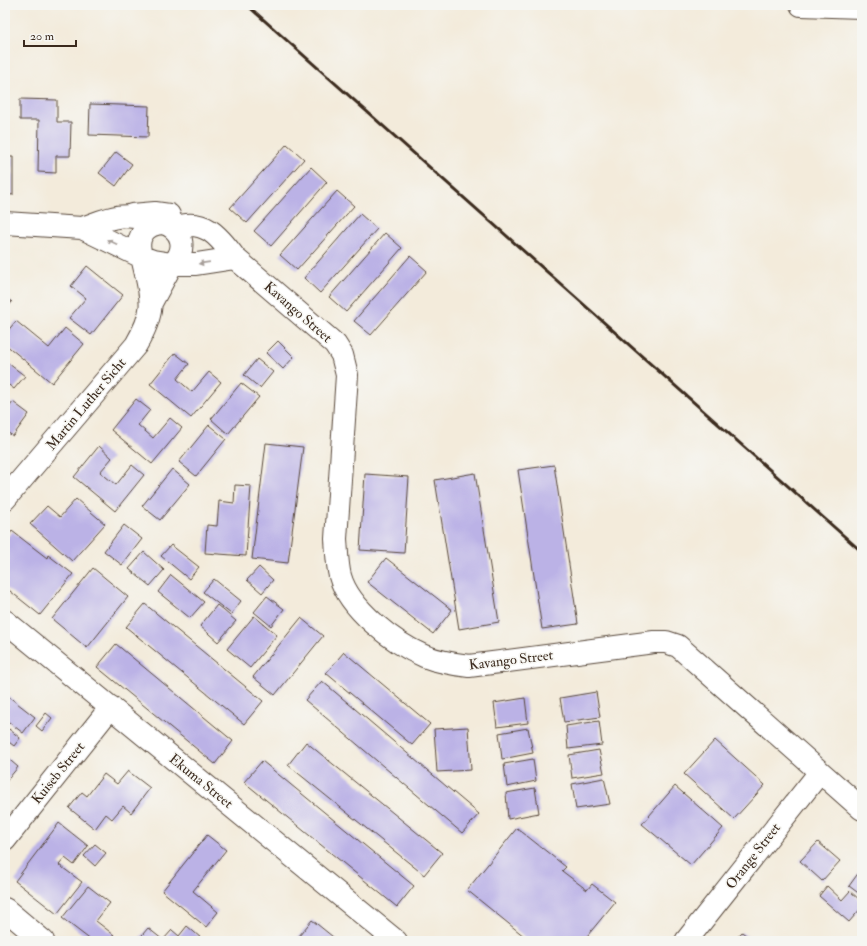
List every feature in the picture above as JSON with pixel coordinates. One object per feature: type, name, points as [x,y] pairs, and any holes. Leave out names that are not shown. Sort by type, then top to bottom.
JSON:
[{"type":"main road","points":[[801,5],[862,7]]},
{"type":"main road","points":[[82,228],[120,215],[155,213],[180,216],[211,230]]},
{"type":"main road","points":[[132,215],[165,226],[178,233],[182,246],[181,253],[172,264]]},
{"type":"main road","points":[[5,223],[82,228],[142,257],[153,261],[172,264],[196,264],[235,258]]},
{"type":"main road","name":"Kavango Street","points":[[165,226],[184,224],[196,225],[211,230],[224,242],[235,258],[335,344],[342,355],[347,375],[336,539],[337,557],[340,576],[348,592],[359,609],[379,628],[424,656],[445,663],[469,666],[654,642],[666,642],[678,646],[862,809]]},
{"type":"main road","points":[[142,257],[139,250],[140,236],[144,230],[165,226]]},
{"type":"main road","name":"Martin Luther Sicht","points":[[5,500],[136,346],[147,327],[151,314],[152,301],[142,257]]},
{"type":"main road","name":"Martin Luther Sicht","points":[[152,301],[172,264]]},
{"type":"main road","name":"Ekuma Street","points":[[5,621],[396,941]]},
{"type":"main road","name":"Kuiseb Street","points":[[5,840],[111,707]]},
{"type":"main road","name":"Orange Street","points":[[686,941],[820,772]]},
{"type":"main road","points":[[5,909],[43,941]]},
{"type":"building","points":[[20,99],[57,100],[57,122],[71,122],[70,156],[56,156],[56,173],[38,172],[39,120],[20,120]]},
{"type":"building","points":[[90,104],[149,106],[148,137],[89,135]]},
{"type":"building","points":[[287,144],[304,159],[247,223],[230,208]]},
{"type":"building","points":[[116,152],[132,164],[116,186],[99,173]]},
{"type":"building","points":[[5,157],[13,157],[13,195],[5,194]]},
{"type":"building","points":[[311,167],[327,182],[271,246],[254,231]]},
{"type":"building","points":[[337,191],[354,206],[297,270],[280,255]]},
{"type":"building","points":[[360,214],[377,229],[320,293],[304,278]]},
{"type":"building","points":[[385,233],[402,248],[346,312],[329,297]]},
{"type":"building","points":[[410,256],[427,271],[371,335],[354,321]]},
{"type":"building","points":[[87,266],[123,295],[91,335],[69,318],[86,298],[71,286]]},
{"type":"building","points":[[5,297],[12,302],[5,310]]},
{"type":"building","points":[[16,321],[49,348],[65,328],[84,344],[52,383],[5,344],[5,334]]},
{"type":"building","points":[[278,341],[294,357],[283,369],[266,353]]},
{"type":"building","points":[[175,353],[189,364],[177,379],[192,392],[209,372],[221,382],[191,418],[150,384]]},
{"type":"building","points":[[257,359],[273,372],[260,388],[244,375]]},
{"type":"building","points":[[5,361],[25,376],[14,389],[5,382]]},
{"type":"building","points":[[241,383],[259,397],[228,434],[211,419]]},
{"type":"building","points":[[136,399],[150,410],[138,425],[153,438],[170,418],[182,428],[152,464],[111,430]]},
{"type":"building","points":[[13,402],[29,414],[13,436],[5,431],[5,413]]},
{"type":"building","points":[[209,425],[226,439],[196,476],[179,462]]},
{"type":"building","points":[[266,443],[303,447],[288,563],[252,559]]},
{"type":"building","points":[[99,446],[112,458],[100,472],[116,485],[132,465],[144,475],[115,511],[74,477]]},
{"type":"building","points":[[554,465],[578,624],[542,629],[518,470]]},
{"type":"building","points":[[172,469],[190,484],[160,520],[142,506]]},
{"type":"building","points":[[475,473],[499,622],[459,629],[435,480]]},
{"type":"building","points":[[365,474],[409,477],[404,553],[360,550]]},
{"type":"building","points":[[235,485],[251,486],[246,556],[205,553],[207,525],[217,526],[219,501],[234,503]]},
{"type":"building","points":[[76,499],[105,524],[72,561],[30,524],[47,506],[60,517]]},
{"type":"building","points":[[124,525],[142,539],[122,565],[104,551]]},
{"type":"building","points":[[12,531],[47,558],[48,555],[73,574],[40,615],[5,587],[5,540]]},
{"type":"building","points":[[171,545],[199,567],[189,579],[161,556]]},
{"type":"building","points":[[144,552],[164,570],[150,586],[129,569]]},
{"type":"building","points":[[386,558],[452,610],[433,634],[367,582]]},
{"type":"building","points":[[259,567],[273,580],[262,593],[247,580]]},
{"type":"building","points":[[93,568],[128,597],[87,648],[52,619]]},
{"type":"building","points":[[171,575],[204,602],[190,618],[158,592]]},
{"type":"building","points":[[214,579],[241,601],[231,614],[203,592]]},
{"type":"building","points":[[267,596],[284,609],[271,626],[254,612]]},
{"type":"building","points":[[145,604],[263,701],[244,724],[126,627]]},
{"type":"building","points":[[217,605],[236,621],[218,642],[200,626]]},
{"type":"building","points":[[254,616],[277,635],[250,668],[227,649]]},
{"type":"building","points":[[301,618],[323,636],[275,695],[253,677]]},
{"type":"building","points":[[116,644],[233,741],[215,764],[97,667]]},
{"type":"building","points":[[344,652],[430,724],[412,745],[326,673]]},
{"type":"building","points":[[322,681],[479,814],[462,833],[305,700]]},
{"type":"building","points":[[596,692],[600,717],[564,722],[560,698]]},
{"type":"building","points":[[8,696],[35,717],[23,733],[5,719],[5,700]]},
{"type":"building","points":[[525,698],[528,723],[497,727],[494,703]]},
{"type":"building","points":[[46,713],[52,718],[42,731],[36,726]]},
{"type":"building","points":[[599,721],[602,745],[568,749],[566,726]]},
{"type":"building","points":[[468,727],[471,770],[437,772],[434,729]]},
{"type":"building","points":[[528,728],[533,753],[502,759],[499,733]]},
{"type":"building","points":[[9,729],[20,738],[14,746],[5,739],[5,734]]},
{"type":"building","points":[[715,740],[765,785],[734,819],[684,774]]},
{"type":"building","points":[[306,742],[442,853],[424,875],[288,765]]},
{"type":"building","points":[[599,750],[604,773],[572,778],[569,755]]},
{"type":"building","points":[[5,756],[18,767],[5,783]]},
{"type":"building","points":[[533,759],[536,781],[507,787],[504,764]]},
{"type":"building","points":[[262,761],[414,886],[397,907],[244,782]]},
{"type":"building","points":[[128,771],[150,788],[131,813],[123,806],[112,819],[106,814],[95,829],[69,808],[82,792],[87,796],[104,774],[117,784]]},
{"type":"building","points":[[604,778],[610,804],[576,809],[572,784]]},
{"type":"building","points":[[675,786],[723,828],[691,865],[642,824]]},
{"type":"building","points":[[535,788],[539,813],[508,819],[506,793]]},
{"type":"building","points":[[59,823],[88,846],[74,865],[65,858],[59,865],[82,882],[57,914],[15,881]]},
{"type":"building","points":[[517,828],[566,867],[562,871],[587,890],[592,884],[615,902],[583,941],[530,941],[467,890]]},
{"type":"building","points":[[207,835],[226,850],[193,891],[218,912],[206,927],[162,891]]},
{"type":"building","points":[[818,842],[840,861],[822,881],[800,861]]},
{"type":"building","points":[[95,844],[106,853],[95,866],[84,856]]},
{"type":"building","points":[[862,868],[862,894],[861,895],[849,886]]},
{"type":"building","points":[[88,886],[110,903],[96,921],[114,935],[110,941],[92,941],[62,918]]},
{"type":"building","points":[[827,886],[842,900],[850,891],[862,902],[862,907],[849,922],[819,896]]},
{"type":"building","points":[[312,920],[338,941],[295,941]]},
{"type":"building","points":[[187,926],[201,938],[199,941],[137,941],[148,928],[163,940],[172,930],[179,936]]},
{"type":"building","points":[[742,932],[753,941],[734,941]]},
{"type":"railway","points":[[247,5],[862,552]]}]
